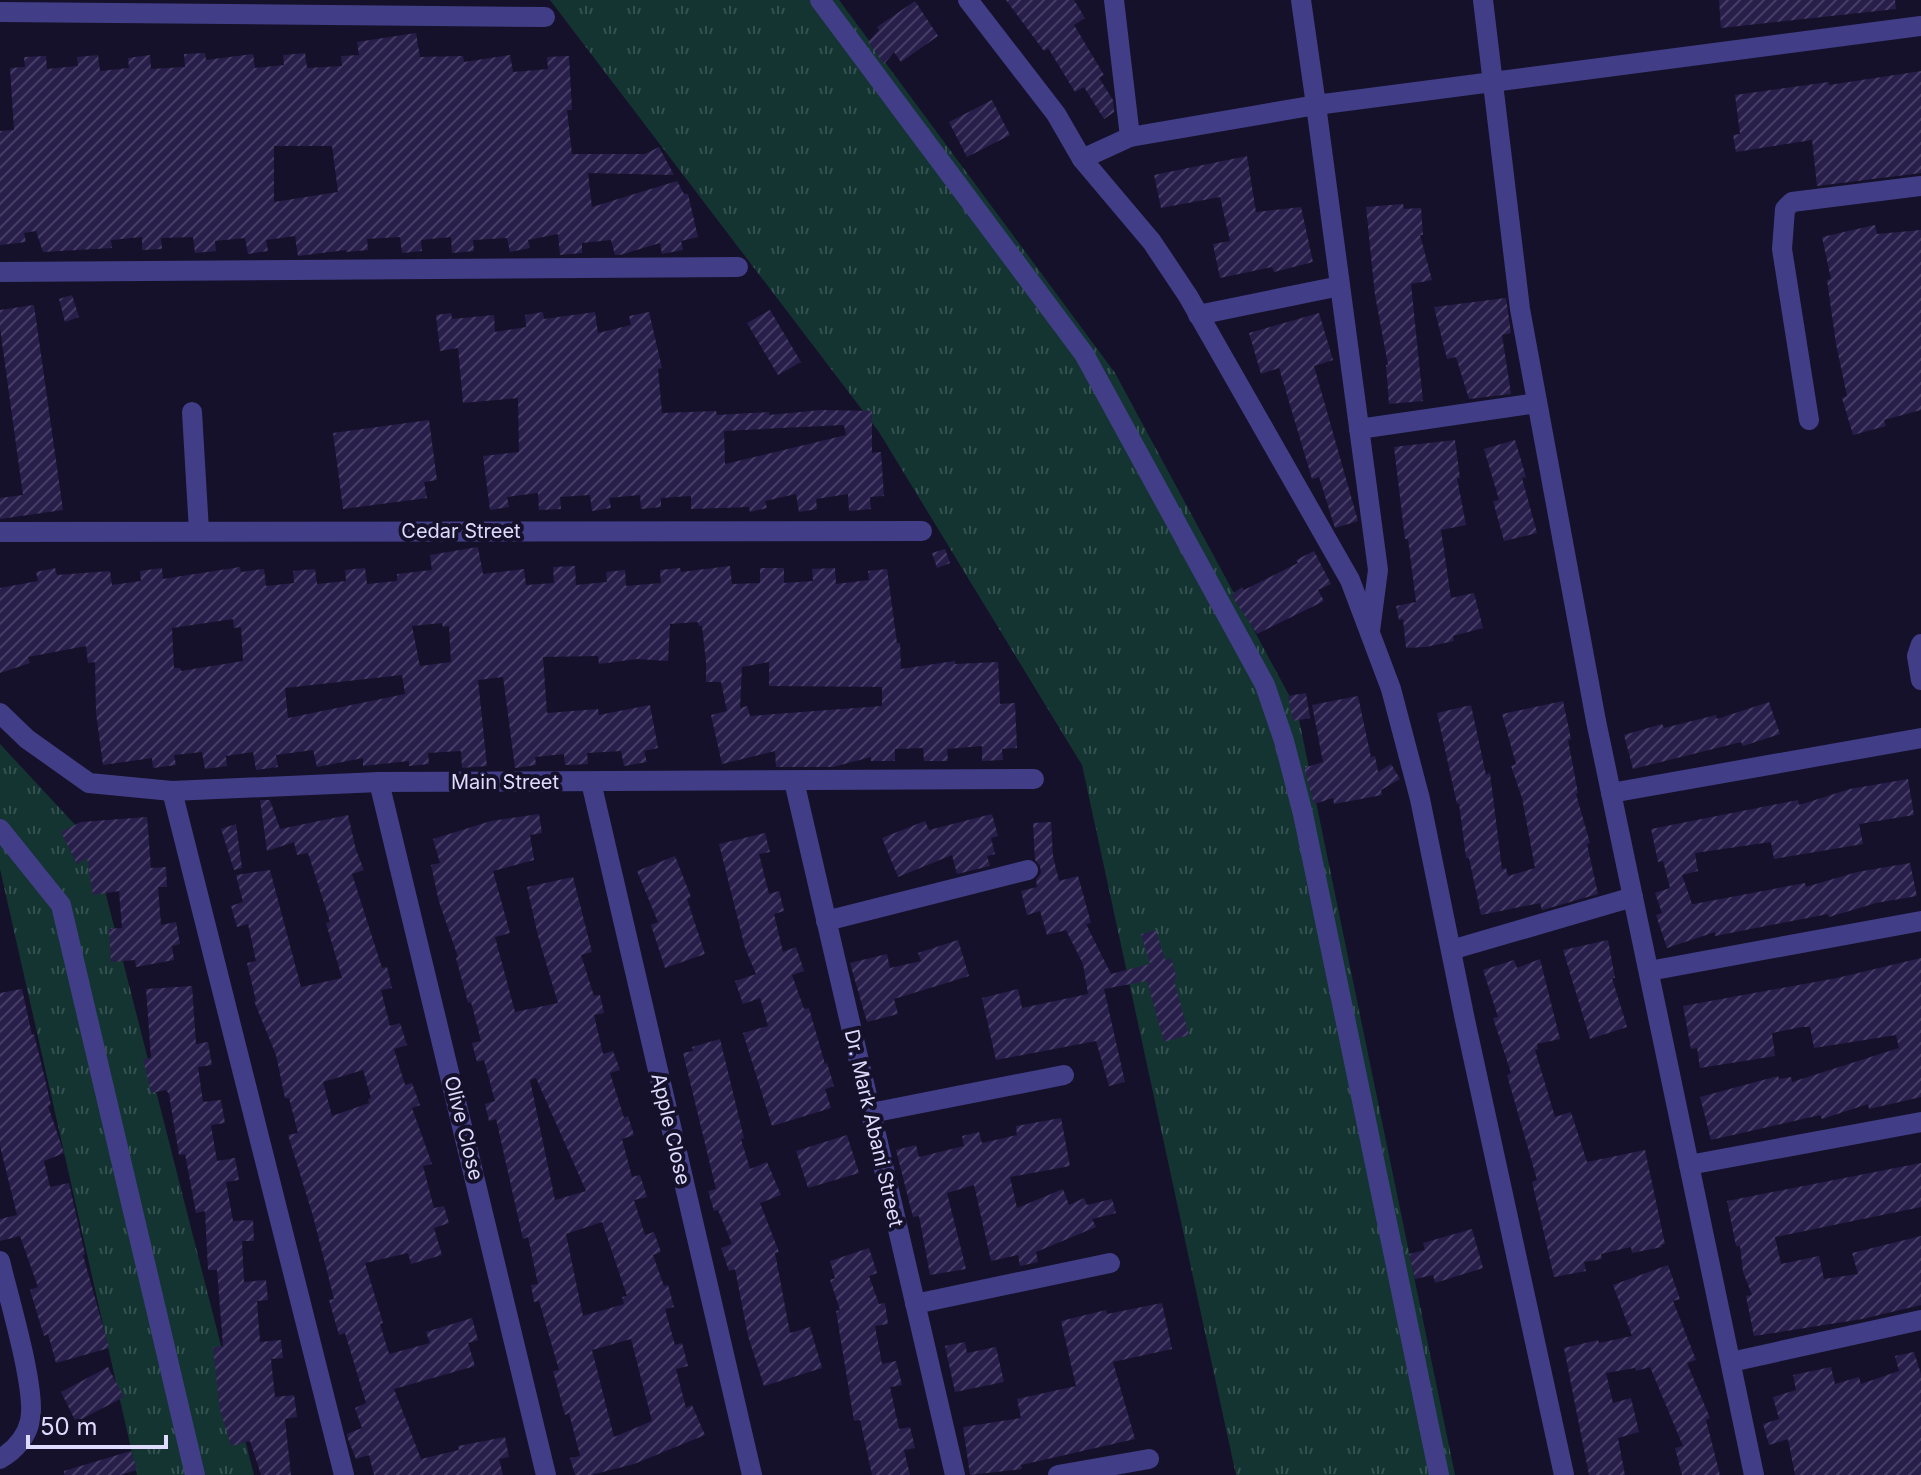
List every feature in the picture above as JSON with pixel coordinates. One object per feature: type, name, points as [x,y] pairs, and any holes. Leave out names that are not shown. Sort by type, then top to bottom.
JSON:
[{"type":"street","points":[[820,0],[1084,354],[1265,685],[1284,741],[1303,814],[1439,1475]]},
{"type":"street","points":[[968,0],[1056,114],[1082,159],[1152,242],[1198,315],[1350,580],[1391,689],[1420,799],[1564,1475]]},
{"type":"street","points":[[1114,0],[1130,137]]},
{"type":"street","points":[[1301,0],[1378,570],[1369,633]]},
{"type":"street","points":[[1483,0],[1520,309],[1537,403],[1611,793],[1754,1475]]},
{"type":"street","points":[[0,12],[545,17]]},
{"type":"street","points":[[1082,159],[1130,137],[1316,105],[1921,26]]},
{"type":"street","points":[[1809,420],[1782,249],[1785,209],[1792,202],[1921,186]]},
{"type":"street","points":[[0,272],[738,267]]},
{"type":"street","points":[[1198,315],[1340,286]]},
{"type":"street","points":[[1359,429],[1537,403]]},
{"type":"street","points":[[192,412],[199,531]]},
{"type":"street","name":"Cedar Street","points":[[0,532],[922,531]]},
{"type":"street","points":[[1921,644],[1917,656],[1921,680]]},
{"type":"street","name":"Main Street","points":[[0,713],[27,739],[89,783],[172,791],[379,782],[1034,779]]},
{"type":"street","points":[[1611,793],[1921,738]]},
{"type":"street","name":"Dr. Mark Abani Street","points":[[794,781],[955,1475]]},
{"type":"street","name":"Olive Close","points":[[379,782],[546,1475]]},
{"type":"street","name":"Apple Close","points":[[591,782],[752,1475]]},
{"type":"street","points":[[172,791],[344,1475]]},
{"type":"street","points":[[0,829],[61,905],[195,1475]]},
{"type":"street","points":[[826,921],[1028,870]]},
{"type":"street","points":[[1451,950],[1633,897]]},
{"type":"street","points":[[1649,971],[1921,921]]},
{"type":"street","points":[[871,1113],[1064,1075]]},
{"type":"street","points":[[1689,1165],[1921,1122]]},
{"type":"street","points":[[0,1261],[29,1385],[31,1419],[24,1438],[0,1459]]},
{"type":"street","points":[[915,1304],[1110,1263]]},
{"type":"street","points":[[1731,1362],[1921,1320]]},
{"type":"street","points":[[1058,1475],[1149,1459]]},
{"type":"green space","points":[[550,0],[839,0],[1115,373],[1297,710],[1455,1475],[1236,1475],[1082,765],[879,432]]},
{"type":"green space","points":[[0,744],[93,844],[254,1475],[137,1475],[0,869]]},
{"type":"building","points":[[1006,0],[1074,0],[1085,18],[1074,25],[1104,75],[1099,78],[1113,100],[1114,112],[1104,119],[1084,87],[1075,92],[1048,48],[1044,51]]},
{"type":"building","points":[[1719,0],[1895,0],[1896,9],[1721,28]]},
{"type":"building","points":[[915,1],[938,36],[901,62],[894,52],[884,64],[868,42],[879,30],[877,27]]},
{"type":"building","points":[[416,33],[420,57],[463,56],[464,62],[510,55],[513,72],[548,69],[547,57],[569,56],[572,110],[567,110],[572,154],[645,154],[659,147],[674,175],[588,173],[592,207],[677,181],[684,194],[688,194],[698,237],[681,241],[683,250],[662,254],[660,243],[620,255],[615,255],[611,240],[582,243],[582,253],[560,255],[558,234],[528,240],[530,248],[510,252],[507,238],[473,240],[474,251],[452,253],[451,237],[421,240],[422,251],[402,253],[400,237],[367,239],[368,250],[298,256],[295,236],[266,240],[268,251],[248,254],[245,238],[215,241],[216,251],[195,253],[193,237],[161,238],[162,249],[142,250],[142,237],[111,240],[112,248],[43,252],[36,231],[24,233],[26,242],[0,245],[0,131],[14,130],[10,68],[25,67],[24,57],[46,56],[47,69],[78,66],[77,57],[98,55],[100,71],[129,68],[128,58],[150,55],[151,69],[185,67],[184,54],[205,53],[206,60],[253,54],[255,68],[284,65],[283,55],[305,53],[307,68],[342,66],[341,56],[359,55],[357,42]],"holes":[[[274,146],[332,146],[338,192],[274,202]]]},
{"type":"building","points":[[1921,71],[1921,173],[1817,186],[1812,140],[1736,152],[1733,135],[1740,134],[1735,95]]},
{"type":"building","points":[[992,100],[1010,135],[967,157],[949,122]]},
{"type":"building","points":[[1247,156],[1256,212],[1301,207],[1313,262],[1274,272],[1272,267],[1220,278],[1213,244],[1230,241],[1220,197],[1161,208],[1154,175]]},
{"type":"building","points":[[1403,204],[1404,209],[1421,208],[1423,235],[1420,235],[1432,280],[1411,284],[1423,401],[1389,404],[1388,365],[1375,295],[1366,207]]},
{"type":"building","points":[[1875,225],[1877,234],[1921,230],[1921,410],[1884,420],[1886,426],[1853,435],[1842,398],[1847,396],[1836,344],[1827,280],[1831,279],[1822,237]]},
{"type":"building","points":[[72,295],[79,317],[65,322],[59,299]]},
{"type":"building","points":[[1506,298],[1511,333],[1502,335],[1511,394],[1469,399],[1456,357],[1447,359],[1434,307]]},
{"type":"building","points":[[34,305],[63,510],[0,519],[0,498],[23,495],[0,310]]},
{"type":"building","points":[[770,310],[801,362],[778,375],[747,323]]},
{"type":"building","points":[[543,312],[544,319],[595,312],[598,333],[631,325],[629,316],[649,312],[662,368],[658,369],[662,413],[716,411],[717,415],[769,412],[769,415],[821,410],[872,411],[872,453],[881,452],[884,496],[870,497],[871,509],[849,511],[848,494],[816,499],[817,509],[799,512],[796,494],[765,501],[767,508],[750,512],[749,507],[691,509],[691,496],[661,498],[661,507],[641,509],[640,495],[609,498],[611,508],[592,511],[590,495],[560,497],[561,509],[539,510],[538,493],[507,497],[509,507],[490,510],[483,456],[519,452],[518,398],[463,403],[458,348],[440,351],[436,315],[451,313],[452,319],[494,315],[495,332],[526,327],[525,315]],"holes":[[[844,425],[846,435],[725,464],[724,431]]]},
{"type":"building","points":[[1319,313],[1333,360],[1314,366],[1358,521],[1335,528],[1319,477],[1312,479],[1279,368],[1261,374],[1249,333]]},
{"type":"building","points":[[429,420],[437,480],[424,482],[427,498],[343,509],[333,433]]},
{"type":"building","points":[[1455,440],[1460,478],[1457,478],[1466,525],[1441,530],[1451,598],[1474,593],[1483,628],[1453,636],[1454,641],[1406,648],[1403,619],[1399,620],[1396,606],[1416,602],[1394,447]]},
{"type":"building","points":[[1515,440],[1537,533],[1504,541],[1493,501],[1499,500],[1484,449]]},
{"type":"building","points":[[478,547],[483,574],[524,569],[526,585],[554,583],[553,567],[575,566],[576,585],[607,582],[606,572],[625,570],[626,586],[661,583],[660,570],[680,568],[681,572],[730,566],[732,584],[760,583],[760,568],[784,568],[784,583],[813,581],[812,569],[835,568],[836,584],[869,580],[868,571],[887,569],[897,643],[900,643],[901,669],[955,661],[955,664],[998,662],[1000,704],[1015,703],[1017,748],[1002,749],[1003,760],[982,761],[982,746],[947,749],[948,761],[924,761],[923,748],[895,749],[895,761],[871,761],[871,757],[833,767],[776,767],[775,751],[722,764],[711,715],[727,711],[721,682],[706,682],[702,626],[698,622],[670,624],[668,661],[637,659],[599,664],[598,656],[543,657],[547,713],[598,709],[599,715],[650,705],[658,748],[644,751],[647,762],[624,766],[621,751],[587,753],[588,764],[565,765],[564,754],[535,757],[536,765],[515,768],[503,677],[478,680],[487,766],[462,768],[461,751],[428,753],[429,764],[409,766],[409,761],[363,766],[363,758],[317,767],[313,750],[276,755],[278,767],[256,770],[253,752],[226,756],[227,766],[205,769],[202,752],[174,755],[176,765],[153,768],[152,758],[103,765],[96,713],[95,662],[88,663],[86,646],[28,657],[30,663],[0,673],[0,588],[38,581],[36,572],[55,568],[57,575],[110,571],[112,585],[141,581],[140,571],[162,568],[163,579],[240,567],[241,572],[264,569],[266,586],[294,583],[293,571],[315,569],[317,584],[346,581],[345,570],[365,568],[367,584],[397,581],[397,574],[432,570],[430,555]],"holes":[[[233,619],[234,628],[241,627],[243,661],[181,671],[174,668],[172,628]],[[442,623],[443,627],[449,626],[451,662],[420,666],[412,626]],[[769,662],[769,686],[882,687],[882,706],[750,716],[747,706],[740,708],[742,667]],[[402,675],[405,694],[288,718],[285,688]]]},
{"type":"building","points":[[945,549],[950,563],[937,568],[932,553]]},
{"type":"building","points":[[1314,551],[1331,584],[1318,590],[1324,601],[1257,634],[1231,595],[1242,587],[1244,590],[1298,563],[1296,560]]},
{"type":"building","points":[[1306,693],[1310,718],[1293,721],[1288,696]]},
{"type":"building","points":[[1358,696],[1371,757],[1375,756],[1378,772],[1391,764],[1400,779],[1381,790],[1382,795],[1334,804],[1333,798],[1314,804],[1304,768],[1323,762],[1312,705]]},
{"type":"building","points":[[1563,701],[1571,739],[1568,740],[1576,794],[1590,843],[1587,844],[1598,894],[1542,910],[1540,903],[1481,915],[1469,858],[1466,858],[1459,803],[1437,713],[1471,705],[1486,775],[1490,773],[1502,869],[1506,868],[1508,876],[1535,868],[1522,798],[1511,766],[1516,764],[1502,714]]},
{"type":"building","points":[[1769,702],[1780,734],[1743,746],[1741,742],[1633,769],[1624,735],[1662,724],[1664,728],[1716,715],[1717,719]]},
{"type":"building","points":[[1908,779],[1914,815],[1859,824],[1863,844],[1774,859],[1771,842],[1695,853],[1698,871],[1682,875],[1694,904],[1805,883],[1806,887],[1857,872],[1910,863],[1917,896],[1876,903],[1829,917],[1828,914],[1715,936],[1715,932],[1667,948],[1656,915],[1662,913],[1655,893],[1670,888],[1663,861],[1658,862],[1651,829],[1798,800],[1799,805],[1850,789]]},
{"type":"building","points":[[260,800],[270,800],[280,829],[348,815],[364,870],[352,874],[382,968],[387,967],[392,988],[381,990],[390,1026],[400,1023],[407,1045],[394,1049],[405,1085],[412,1083],[420,1105],[412,1108],[432,1164],[423,1166],[434,1208],[444,1206],[449,1223],[434,1228],[442,1255],[411,1264],[408,1253],[365,1263],[383,1323],[380,1324],[389,1354],[430,1343],[426,1332],[472,1318],[478,1340],[468,1343],[475,1366],[394,1389],[421,1459],[459,1450],[458,1446],[505,1437],[509,1457],[499,1459],[503,1475],[374,1475],[369,1455],[356,1459],[348,1439],[347,1434],[362,1428],[355,1408],[366,1403],[345,1333],[339,1335],[329,1300],[334,1299],[288,1135],[298,1133],[289,1098],[285,1098],[276,1055],[254,1001],[247,963],[256,961],[248,924],[237,927],[231,906],[243,902],[236,875],[270,870],[301,987],[342,978],[326,923],[330,922],[308,853],[297,855],[294,842],[267,851]],"holes":[[[363,1070],[371,1098],[368,1099],[369,1103],[332,1116],[323,1082]]]},
{"type":"building","points":[[539,814],[542,833],[530,835],[534,860],[493,871],[510,933],[495,937],[515,1012],[558,1003],[527,887],[573,877],[592,952],[581,955],[594,996],[600,995],[604,1013],[594,1015],[603,1054],[613,1051],[620,1070],[610,1073],[624,1118],[628,1116],[634,1135],[622,1139],[632,1177],[640,1175],[647,1197],[634,1200],[645,1235],[654,1232],[661,1252],[653,1255],[664,1286],[668,1285],[674,1307],[665,1309],[675,1345],[682,1343],[688,1366],[676,1369],[686,1408],[692,1405],[705,1435],[634,1464],[591,1475],[575,1475],[570,1458],[580,1456],[569,1413],[565,1415],[553,1371],[559,1370],[539,1301],[534,1302],[531,1285],[538,1284],[528,1237],[523,1239],[496,1119],[489,1121],[485,1104],[495,1101],[484,1060],[477,1062],[472,1043],[481,1041],[439,902],[431,865],[440,863],[433,839],[491,821]],"holes":[[[536,1078],[586,1191],[555,1200],[530,1080]],[[602,1222],[627,1296],[622,1297],[624,1304],[583,1316],[566,1234]],[[631,1339],[652,1421],[614,1437],[592,1350]]]},
{"type":"building","points":[[992,814],[998,836],[991,838],[995,854],[987,856],[990,866],[957,874],[952,855],[898,877],[882,838],[925,821],[929,830]]},
{"type":"building","points":[[147,817],[151,868],[166,867],[167,887],[158,887],[161,925],[176,922],[180,944],[172,946],[174,960],[136,967],[135,960],[111,962],[109,929],[122,928],[119,891],[93,895],[87,858],[77,864],[61,832],[81,822]]},
{"type":"building","points":[[1051,822],[1053,856],[1059,881],[1078,876],[1091,923],[1086,924],[1111,974],[1150,964],[1141,934],[1156,930],[1165,960],[1171,958],[1177,979],[1174,980],[1189,1035],[1164,1042],[1147,981],[1104,989],[1125,1082],[1109,1086],[1096,1041],[996,1060],[982,998],[1018,989],[1022,1008],[1088,994],[1083,964],[1066,930],[1047,935],[1040,911],[1027,915],[1021,891],[1037,887],[1036,880],[1041,873],[1035,860],[1033,823]]},
{"type":"building","points":[[236,824],[242,868],[234,870],[221,829]]},
{"type":"building","points":[[765,833],[770,852],[759,854],[769,894],[779,891],[784,911],[774,914],[783,952],[796,947],[804,971],[792,975],[804,1009],[809,1008],[834,1086],[825,1089],[831,1108],[772,1126],[743,1033],[768,1026],[760,998],[743,1004],[735,981],[756,974],[745,948],[719,844]]},
{"type":"building","points":[[675,856],[691,897],[687,899],[705,954],[665,968],[651,925],[658,922],[637,871]]},
{"type":"building","points":[[958,940],[969,976],[894,999],[898,1014],[867,1022],[850,963],[887,954],[890,968],[921,961],[918,953]]},
{"type":"building","points":[[1608,940],[1615,978],[1612,978],[1627,1027],[1590,1039],[1563,950]]},
{"type":"building","points":[[1921,958],[1921,1097],[1869,1109],[1868,1104],[1822,1119],[1820,1115],[1711,1140],[1700,1097],[1778,1076],[1779,1079],[1791,1077],[1792,1082],[1899,1048],[1896,1035],[1814,1048],[1810,1027],[1802,1027],[1772,1033],[1775,1056],[1700,1068],[1697,1048],[1691,1049],[1683,1006],[1837,978]]},
{"type":"building","points":[[1540,959],[1560,1039],[1537,1044],[1538,1049],[1535,1050],[1555,1117],[1571,1112],[1587,1162],[1645,1150],[1665,1244],[1632,1253],[1631,1247],[1601,1254],[1602,1259],[1584,1262],[1586,1271],[1554,1277],[1532,1182],[1537,1180],[1507,1075],[1511,1073],[1493,1018],[1498,1017],[1483,970],[1514,960],[1517,968]]},
{"type":"building","points":[[192,986],[196,1044],[208,1042],[212,1065],[198,1067],[203,1102],[221,1100],[225,1123],[211,1125],[217,1161],[235,1158],[239,1180],[226,1182],[233,1221],[253,1220],[254,1241],[242,1241],[244,1282],[266,1280],[268,1300],[257,1301],[260,1342],[281,1340],[283,1358],[271,1359],[275,1397],[294,1395],[297,1417],[285,1419],[291,1475],[261,1475],[250,1441],[231,1446],[220,1410],[213,1347],[223,1346],[217,1270],[208,1270],[205,1211],[196,1213],[185,1154],[179,1155],[169,1094],[166,1090],[151,1093],[143,1059],[151,1058],[146,989]]},
{"type":"building","points":[[22,989],[51,1105],[48,1106],[64,1153],[44,1161],[50,1187],[69,1183],[83,1255],[109,1348],[56,1363],[30,1290],[38,1287],[20,1236],[0,1241],[0,1219],[17,1215],[0,1146],[0,993]]},
{"type":"building","points":[[720,1039],[750,1169],[767,1162],[781,1195],[760,1203],[779,1252],[775,1253],[790,1333],[810,1327],[822,1368],[764,1386],[748,1336],[735,1269],[729,1271],[721,1248],[732,1244],[718,1210],[714,1211],[708,1191],[716,1189],[683,1053],[693,1051],[692,1047]]},
{"type":"building","points":[[1061,1118],[1070,1166],[1010,1177],[1017,1208],[1063,1189],[1069,1205],[1084,1198],[1087,1205],[1112,1199],[1116,1213],[1092,1219],[1096,1227],[1036,1252],[1038,1262],[1020,1266],[1018,1255],[991,1261],[974,1185],[947,1193],[966,1269],[930,1275],[919,1216],[913,1217],[896,1150],[916,1145],[919,1157],[964,1146],[962,1136],[979,1132],[982,1143],[1017,1135],[1016,1126]]},
{"type":"building","points":[[847,1135],[859,1173],[808,1188],[796,1151]]},
{"type":"building","points":[[1921,1163],[1921,1207],[1775,1237],[1781,1264],[1819,1256],[1824,1279],[1858,1274],[1852,1253],[1921,1236],[1921,1305],[1862,1319],[1754,1336],[1746,1296],[1752,1295],[1743,1272],[1740,1246],[1736,1246],[1727,1201]]},
{"type":"building","points":[[1472,1229],[1483,1268],[1435,1283],[1433,1275],[1415,1279],[1409,1254],[1425,1250],[1423,1243]]},
{"type":"building","points":[[869,1248],[877,1273],[869,1276],[879,1304],[885,1303],[888,1324],[875,1326],[882,1364],[896,1361],[902,1385],[890,1387],[899,1429],[910,1427],[915,1448],[904,1450],[910,1475],[872,1475],[860,1420],[854,1421],[836,1311],[840,1310],[830,1280],[835,1278],[830,1261]]},
{"type":"building","points":[[1668,1265],[1680,1299],[1673,1301],[1696,1360],[1687,1363],[1710,1418],[1706,1420],[1720,1475],[1682,1475],[1675,1448],[1683,1446],[1650,1367],[1606,1373],[1613,1403],[1631,1398],[1639,1432],[1618,1438],[1625,1475],[1589,1475],[1564,1348],[1632,1336],[1613,1285]]},
{"type":"building","points":[[1162,1303],[1172,1349],[1113,1362],[1135,1439],[1021,1465],[1022,1469],[970,1475],[963,1427],[1021,1418],[1017,1399],[1076,1386],[1061,1321],[1106,1310],[1107,1314]]},
{"type":"building","points":[[965,1342],[967,1353],[996,1347],[1004,1382],[955,1392],[945,1346]]},
{"type":"building","points":[[1914,1352],[1921,1374],[1921,1475],[1795,1475],[1788,1439],[1769,1445],[1763,1424],[1779,1419],[1773,1397],[1796,1390],[1793,1375],[1831,1367],[1835,1384],[1859,1377],[1861,1384],[1899,1371],[1895,1356]]},
{"type":"building","points":[[108,1367],[124,1397],[76,1422],[61,1392]]},
{"type":"building","points":[[131,1451],[137,1470],[120,1475],[64,1475],[64,1471]]}]
